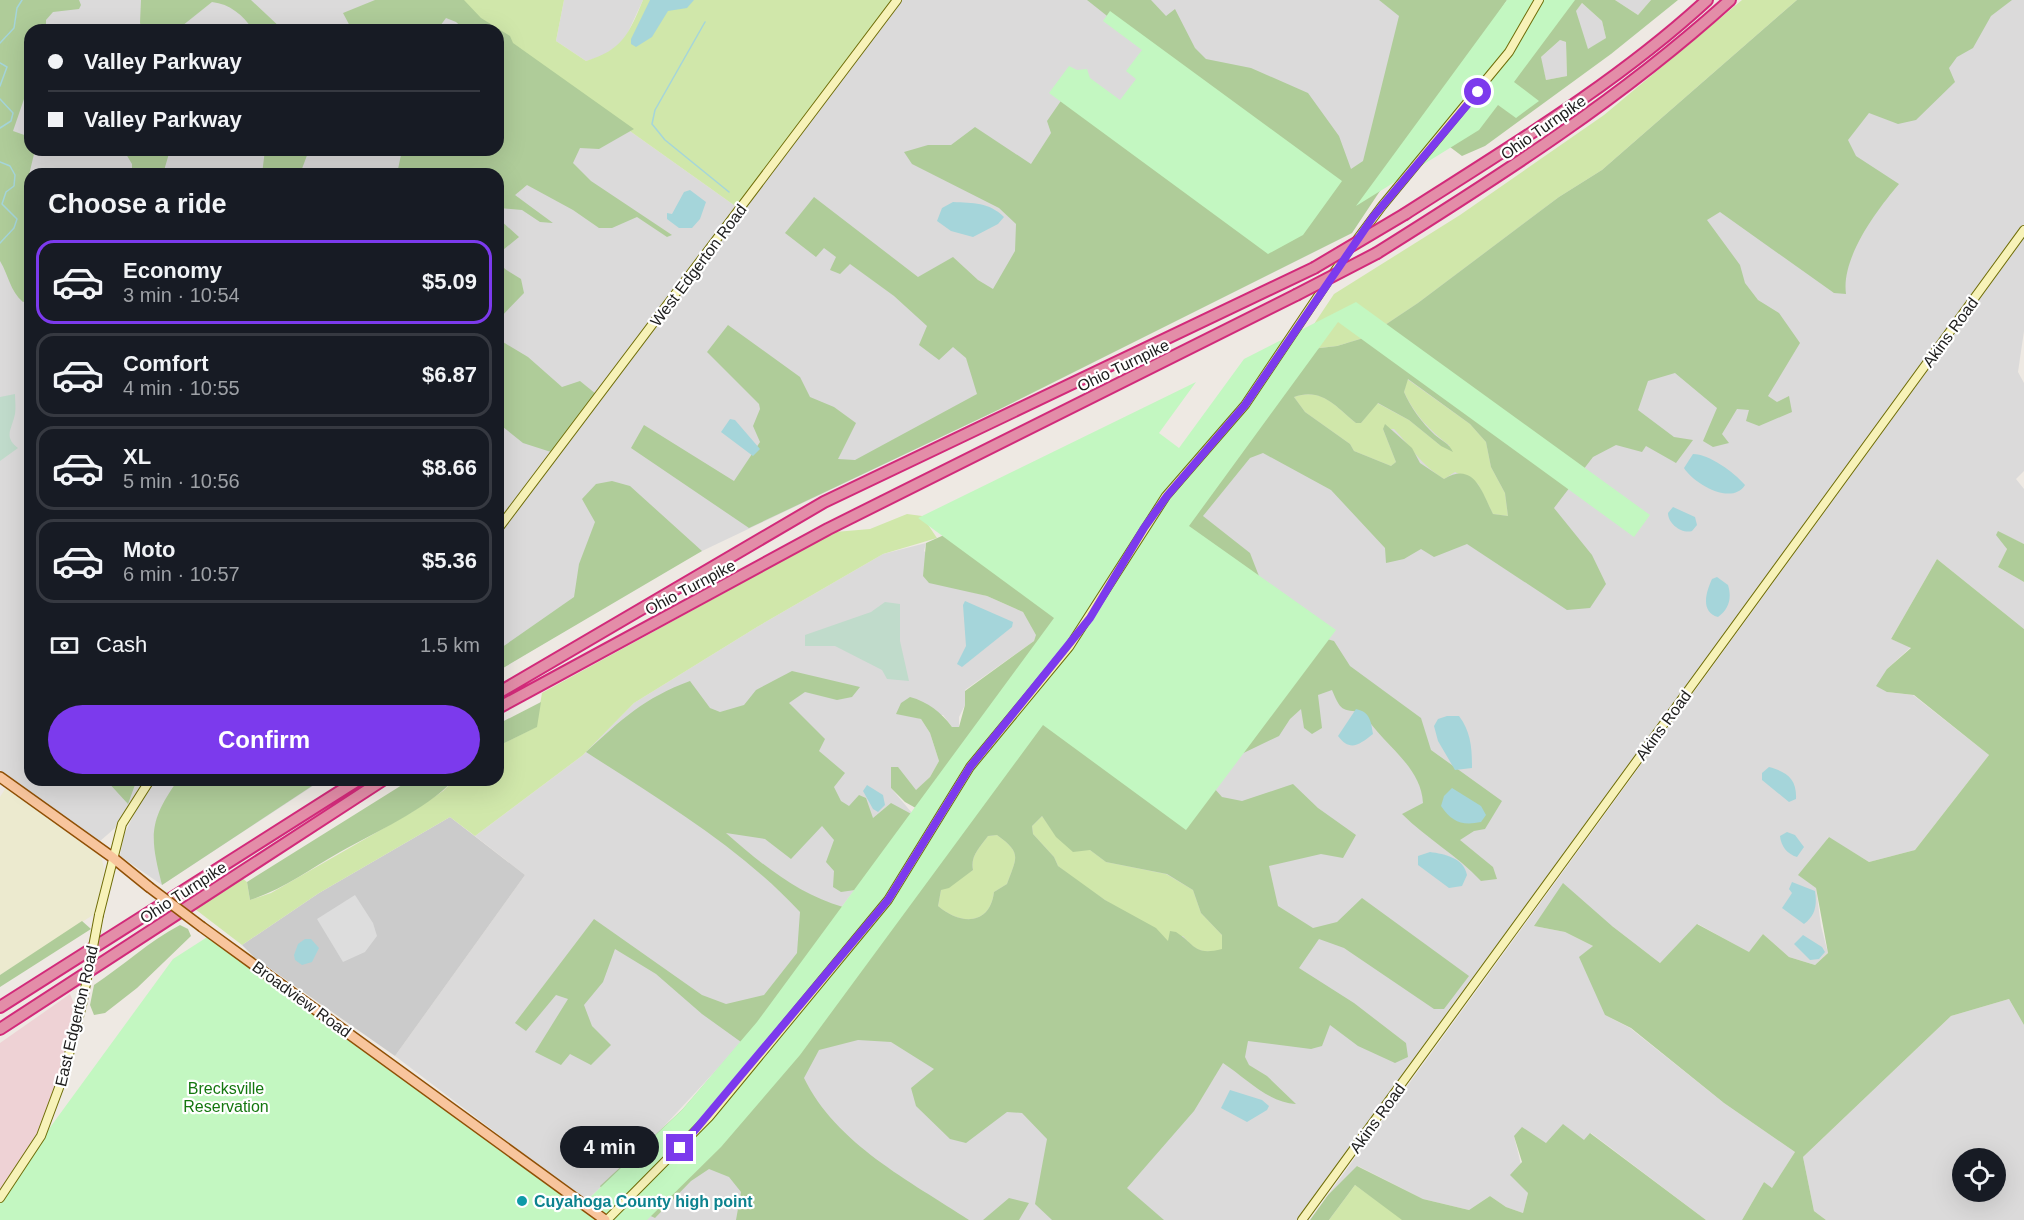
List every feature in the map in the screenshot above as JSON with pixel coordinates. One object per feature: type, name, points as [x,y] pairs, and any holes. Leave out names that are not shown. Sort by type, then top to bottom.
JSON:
[{"type":"highway","name":"Ohio Turnpike","points":[[504,689],[824,502],[1314,268],[1405,214],[1500,153],[1670,34],[1707,0]]},
{"type":"highway","name":"Ohio Turnpike","points":[[504,705],[828,529],[1377,254],[1518,164],[1584,118],[1680,45],[1730,0]]},
{"type":"highway","name":"Ohio Turnpike","points":[[0,1007],[349,786]]},
{"type":"highway","name":"Ohio Turnpike","points":[[0,1029],[374,786]]},
{"type":"main road","name":"Broadview Road","points":[[0,777],[112,857],[202,927],[606,1220]]},
{"type":"street","name":"West Edgerton Road","points":[[504,521],[897,0]]},
{"type":"street","points":[[606,1220],[709,1117],[888,900],[970,767],[1069,647],[1167,496],[1245,405],[1347,253],[1382,206],[1509,52],[1539,0]]},
{"type":"street","name":"Akins Road","points":[[1302,1220],[2024,230]]},
{"type":"street","points":[[112,857],[122,824],[146,786]]},
{"type":"street","name":"East Edgerton Road","points":[[0,1198],[41,1136],[63,1077],[82,1005],[112,857]]},
{"type":"shaded area","points":[[0,0],[445,0],[479,24],[24,24],[24,156],[504,156],[504,41],[738,208],[504,514],[504,168],[24,168],[24,786],[140,786],[115,828],[99,842],[0,770]]},
{"type":"shaded area","points":[[564,0],[643,0],[624,41],[603,56],[586,61],[556,41]]},
{"type":"shaded area","points":[[902,0],[1507,0],[1358,204],[1352,233],[1000,409],[679,562],[504,667],[504,527]]},
{"type":"shaded area","points":[[1615,0],[1651,0],[1638,15]]},
{"type":"shaded area","points":[[1797,0],[2024,0],[2024,224],[1297,1220],[617,1220],[1255,406],[1559,197],[1602,170]]},
{"type":"shaded area","points":[[1582,3],[1602,21],[1606,38],[1588,50],[1575,12]]},
{"type":"shaded area","points":[[1560,40],[1566,42],[1567,76],[1546,80],[1540,58]]},
{"type":"shaded area","points":[[2024,238],[2024,331],[2018,372],[2024,383],[2024,471],[2016,479],[2024,489],[2024,544],[1998,532],[2007,549],[1998,567],[2024,582],[2024,629],[1937,559],[1891,639],[1911,647],[1887,669],[1887,692],[1913,695],[1989,755],[1915,850],[1869,862],[1828,837],[1816,888],[1821,926],[1828,953],[1815,965],[1789,957],[1763,934],[1750,953],[1698,924],[1660,963],[1612,926],[1534,926],[1565,932],[1593,946],[1605,1015],[1630,1028],[1724,1103],[1795,1152],[1772,1189],[1764,1182],[1742,1220],[1706,1220],[1591,1133],[1585,1140],[1546,1143],[1514,1136],[1528,1193],[1523,1213],[1506,1207],[1490,1196],[1469,1210],[1423,1199],[1358,1166],[1328,1195]]},
{"type":"shaded area","points":[[926,543],[924,551],[964,590],[987,596],[1023,612],[1037,635],[1034,641],[965,690],[965,705],[959,717],[959,727],[952,727],[943,715],[910,715],[921,719],[930,733],[939,761],[930,777],[916,791],[898,768],[891,788],[912,813],[733,1052],[654,1137],[586,1201],[395,1056],[525,875],[475,836],[583,755],[634,703],[757,627],[883,554]]},
{"type":"shaded area","points":[[7,786],[101,855],[104,869],[96,913],[0,975],[0,797]]},
{"type":"shaded area","points":[[151,786],[313,786],[162,885],[120,856],[124,835],[141,800]]},
{"type":"shaded area","points":[[450,817],[525,875],[395,1056],[255,958],[242,945],[319,893]]},
{"type":"shaded area","points":[[355,895],[373,923],[377,936],[365,952],[343,962],[317,919]]},
{"type":"shaded area","points":[[70,994],[77,1011],[53,1101],[35,1139],[0,1193],[0,1043]]},
{"type":"shaded area","points":[[2009,999],[2024,1025],[2024,1220],[1826,1220],[1814,1211],[1803,1157],[1951,1016]]},
{"type":"green space","points":[[0,0],[79,0],[81,5],[79,9],[53,12],[46,20],[46,24],[24,24],[24,99],[13,131],[24,135],[24,156],[34,156],[31,168],[24,168],[24,302],[12,288],[0,261]]},
{"type":"green space","points":[[141,0],[251,0],[277,24],[248,24],[235,11],[225,5],[212,2],[184,24],[140,23]]},
{"type":"green space","points":[[375,0],[464,0],[481,18],[491,24],[458,24],[446,18],[442,24],[349,24],[343,13]]},
{"type":"green space","points":[[445,0],[564,0],[556,41],[586,61],[617,46],[629,31],[643,0],[894,0],[738,208],[504,41],[504,24],[487,24]]},
{"type":"green space","points":[[1087,0],[1151,0],[1166,16],[1175,9],[1195,48],[1206,59],[1251,68],[1308,93],[1339,136],[1351,169],[1363,161],[1399,16],[1379,0],[1507,0],[1352,233],[1000,409],[749,528],[631,448],[644,425],[734,481],[760,442],[753,426],[760,409],[759,404],[707,352],[728,325],[800,377],[810,397],[834,407],[856,423],[838,459],[855,460],[977,394],[966,358],[953,347],[939,360],[919,345],[927,326],[894,296],[850,264],[840,274],[830,270],[836,257],[824,248],[816,257],[785,233],[814,197],[918,277],[953,257],[978,280],[993,289],[1015,251],[1016,224],[999,208],[912,164],[904,152],[928,145],[951,145],[975,127],[1031,164],[1051,133],[1047,121],[1074,82],[1123,110],[1155,54]]},
{"type":"green space","points":[[1507,0],[1575,0],[1514,82],[1539,101],[1516,118],[1498,105],[1479,130],[1356,206]]},
{"type":"green space","points":[[1552,0],[1615,0],[1638,15],[1651,0],[1678,0],[1611,54],[1485,146],[1462,156],[1450,147]],"holes":[[[1582,3],[1602,21],[1606,38],[1588,49],[1576,11]],[[1560,40],[1566,42],[1567,76],[1546,80],[1541,57]]]},
{"type":"green space","points":[[1742,0],[1797,0],[1602,170],[1559,197],[1418,303],[1367,337],[1337,346],[1303,350],[1306,336],[1334,294],[1460,215],[1604,115]]},
{"type":"green space","points":[[1797,0],[2012,0],[1991,16],[1973,48],[1957,57],[1949,68],[1955,82],[1916,120],[1898,124],[1869,113],[1848,140],[1856,156],[1899,184],[1871,221],[1855,250],[1849,265],[1846,294],[1834,293],[1720,212],[1707,220],[1740,265],[1745,283],[1758,300],[1779,313],[1800,343],[1768,396],[1777,402],[1789,396],[1792,412],[1759,426],[1746,421],[1749,410],[1737,409],[1722,434],[1729,443],[1713,447],[1703,441],[1717,408],[1675,373],[1648,381],[1638,410],[1674,437],[1693,440],[1676,463],[1646,446],[1642,452],[1616,445],[1593,457],[1554,508],[1592,555],[1606,584],[1590,608],[1567,610],[1467,544],[1434,557],[1421,549],[1404,559],[1386,563],[1385,548],[1331,490],[1263,453],[1250,458],[1203,516],[1250,553],[1269,602],[1316,636],[1334,641],[1350,666],[1421,718],[1431,750],[1502,801],[1485,829],[1474,831],[1460,840],[1493,867],[1497,879],[1481,881],[1402,814],[1423,803],[1421,789],[1415,777],[1408,765],[1363,712],[1350,711],[1340,706],[1332,690],[1318,695],[1322,728],[1312,734],[1304,728],[1301,709],[1290,719],[1279,736],[1229,760],[1206,779],[1222,797],[1242,801],[1293,784],[1318,808],[1356,835],[1343,858],[1321,854],[1269,866],[1278,906],[1313,928],[1337,922],[1362,898],[1469,976],[1444,1009],[1434,1009],[1344,948],[1319,939],[1299,968],[1354,1003],[1406,1043],[1408,1057],[1395,1063],[1358,1046],[1330,1025],[1322,1046],[1311,1049],[1248,1041],[1245,1057],[1249,1065],[1267,1076],[1296,1104],[1266,1094],[1223,1063],[1194,1111],[1127,1188],[1164,1220],[1052,1220],[1035,1204],[1047,1139],[1022,1113],[1007,1112],[966,1143],[950,1139],[916,1106],[911,1088],[934,1069],[891,1042],[858,1040],[819,1050],[804,1078],[818,1101],[835,1123],[876,1159],[969,1220],[736,1220],[741,1192],[729,1177],[709,1169],[691,1181],[655,1218],[642,1212],[1303,350],[1337,346],[1367,337],[1418,303],[1559,197],[1602,170]],"holes":[[[1408,379],[1470,424],[1486,442],[1491,467],[1505,493],[1508,516],[1493,514],[1481,489],[1470,476],[1454,474],[1444,479],[1420,463],[1412,448],[1385,424],[1383,429],[1396,462],[1391,466],[1354,451],[1350,444],[1305,412],[1294,397],[1304,395],[1321,397],[1335,405],[1356,423],[1361,423],[1378,403],[1409,420],[1441,446],[1453,452],[1413,409],[1404,392]],[[1042,816],[1056,837],[1073,852],[1090,850],[1106,862],[1167,874],[1193,890],[1201,913],[1222,935],[1222,949],[1200,950],[1176,932],[1170,931],[1168,941],[1156,928],[1105,900],[1058,866],[1054,857],[1033,834],[1032,826]],[[997,835],[1014,851],[1015,861],[1007,884],[994,892],[987,911],[980,916],[973,919],[955,917],[938,906],[941,890],[949,888],[973,870],[974,856],[988,836]]]},
{"type":"green space","points":[[1110,11],[1342,181],[1303,235],[1268,254],[1049,93],[1069,66],[1077,70],[1087,69],[1090,78],[1120,100],[1136,79],[1126,71],[1142,50],[1103,21]]},
{"type":"green space","points":[[504,32],[510,36],[513,43],[634,129],[599,149],[580,148],[573,163],[591,181],[672,235],[667,237],[637,217],[612,228],[599,228],[573,210],[527,185],[515,195],[553,223],[540,222],[522,210],[504,208],[504,168],[398,168],[401,156],[504,156]]},
{"type":"green space","points":[[127,156],[168,156],[165,168],[132,168]]},
{"type":"green space","points":[[264,156],[307,156],[302,168],[263,168]]},
{"type":"green space","points":[[504,224],[519,237],[504,249]]},
{"type":"green space","points":[[504,268],[521,279],[524,293],[504,314]]},
{"type":"green space","name":"Brecksville Reservation","points":[[1356,302],[1650,515],[1634,537],[1338,322],[1189,526],[1336,630],[1186,830],[1043,725],[800,1055],[721,1147],[647,1220],[0,1220],[0,1196],[173,959],[212,934],[582,1205],[682,1110],[757,1022],[1054,618],[918,518],[1196,382],[1159,433],[1179,448],[1244,359]]},
{"type":"green space","points":[[504,343],[528,357],[562,387],[580,381],[596,394],[551,452],[523,443],[504,428]]},
{"type":"green space","points":[[1407,379],[1470,424],[1486,442],[1491,467],[1505,493],[1508,516],[1493,514],[1478,484],[1455,472],[1444,479],[1436,474],[1394,429],[1383,429],[1396,462],[1391,466],[1354,451],[1350,444],[1305,412],[1294,397],[1313,394],[1320,396],[1335,405],[1356,423],[1361,423],[1377,403],[1409,420],[1441,446],[1450,446],[1429,428],[1413,408],[1404,392]]},
{"type":"green space","points":[[15,394],[15,414],[10,436],[13,444],[18,448],[0,461],[0,397]]},
{"type":"green space","points":[[612,481],[630,486],[702,551],[504,667],[504,646],[574,597],[579,564],[595,522],[582,499],[596,484]]},
{"type":"green space","points":[[1005,508],[1128,508],[930,816],[905,802],[891,788],[891,767],[898,767],[916,790],[930,777],[939,761],[930,733],[921,719],[896,714],[901,703],[910,697],[917,699],[934,708],[952,727],[959,727],[965,705],[965,691],[1034,641],[1036,635],[1023,612],[987,596],[929,583],[923,576],[926,543]]},
{"type":"green space","points":[[907,514],[922,516],[937,538],[883,554],[757,627],[634,703],[583,755],[475,836],[450,817],[319,893],[242,945],[195,909],[242,878],[247,882],[250,900],[271,893],[412,812],[448,786],[504,786],[504,743],[536,727],[542,693],[835,532],[870,529]]},
{"type":"green space","points":[[1998,531],[2024,544],[2024,582],[1998,567],[2007,549],[1996,535]]},
{"type":"green space","points":[[1937,559],[2024,629],[2024,1025],[2009,999],[1951,1016],[1803,1157],[1814,1211],[1826,1220],[1742,1220],[1764,1182],[1772,1188],[1795,1152],[1724,1103],[1631,1028],[1605,1015],[1579,957],[1593,946],[1565,932],[1534,926],[1563,883],[1612,926],[1660,963],[1697,924],[1749,952],[1763,934],[1789,957],[1815,965],[1828,953],[1816,888],[1798,875],[1829,837],[1869,862],[1915,850],[1989,755],[1914,695],[1887,692],[1876,686],[1887,669],[1911,648],[1891,639]]},
{"type":"green space","points":[[885,602],[900,604],[900,641],[909,681],[887,679],[882,670],[835,646],[805,646],[805,635],[871,612]]},
{"type":"green space","points":[[792,671],[860,687],[852,697],[837,700],[805,692],[789,703],[825,739],[819,751],[845,773],[834,787],[841,801],[849,806],[859,795],[866,798],[873,818],[891,803],[917,817],[758,1033],[604,1193],[600,1186],[682,1110],[741,1042],[702,1014],[656,974],[615,949],[603,982],[584,1005],[592,1026],[611,1045],[591,1065],[570,1054],[561,1065],[535,1052],[568,999],[556,995],[526,1031],[515,1023],[594,919],[702,995],[726,1004],[764,995],[797,953],[800,912],[777,888],[725,845],[586,752],[634,710],[659,695],[690,681],[710,708],[720,712],[744,705],[756,690]],"holes":[[[822,826],[834,840],[826,862],[834,871],[833,887],[841,892],[855,890],[843,907],[811,895],[781,877],[726,833],[765,839],[791,859]]]},
{"type":"green space","points":[[541,702],[537,727],[504,743],[504,721]]},
{"type":"green space","points":[[112,786],[135,786],[128,804]]},
{"type":"green space","points":[[174,786],[312,786],[162,885],[155,854],[154,830],[161,807]]},
{"type":"green space","points":[[400,786],[447,786],[400,820],[286,884],[250,900],[247,882]]},
{"type":"green space","points":[[1042,816],[1056,836],[1090,850],[1106,862],[1166,874],[1193,890],[1201,913],[1222,935],[1222,950],[1210,952],[1200,950],[1191,945],[1183,936],[1171,937],[1168,942],[1078,882],[1058,866],[1054,857],[1033,834],[1032,826]]},
{"type":"green space","points":[[997,835],[1011,846],[1015,861],[1007,884],[994,892],[987,911],[973,919],[964,919],[955,917],[938,906],[941,890],[973,870],[974,856],[979,848],[988,836]]},
{"type":"green space","points":[[82,921],[91,929],[0,987],[0,975]]},
{"type":"green space","points":[[180,925],[188,929],[191,936],[137,988],[105,1013],[94,1015],[90,1005],[94,985],[158,938]]},
{"type":"green space","points":[[1563,1124],[1584,1140],[1590,1133],[1706,1220],[1402,1220],[1355,1185],[1329,1220],[1310,1220],[1328,1195],[1357,1166],[1423,1199],[1469,1210],[1490,1196],[1506,1207],[1523,1213],[1528,1193],[1510,1175],[1522,1162],[1514,1136],[1522,1127],[1546,1143]]},
{"type":"green space","points":[[1355,1185],[1404,1220],[1329,1220]]},
{"type":"green space","points":[[1009,1198],[1029,1203],[1019,1220],[983,1220]]},
{"type":"water","points":[[650,0],[694,0],[687,8],[668,11],[652,37],[636,47],[631,44],[631,39]]},
{"type":"water","points":[[690,190],[706,202],[700,219],[692,228],[679,228],[667,219],[667,213],[672,214],[684,192]]},
{"type":"water","points":[[953,202],[987,206],[1004,217],[998,224],[973,237],[951,231],[937,221],[942,208]]},
{"type":"water","points":[[730,419],[735,420],[760,449],[753,456],[721,432]]},
{"type":"water","points":[[1693,454],[1706,457],[1721,465],[1745,485],[1739,491],[1731,493],[1723,493],[1704,486],[1684,468]]},
{"type":"water","points":[[1673,507],[1695,517],[1697,525],[1692,531],[1680,530],[1670,521],[1668,513]]},
{"type":"water","points":[[1717,577],[1728,585],[1730,594],[1727,607],[1718,617],[1709,611],[1706,601],[1712,579]]},
{"type":"water","points":[[965,601],[1013,622],[1012,627],[962,667],[957,664],[966,646],[963,605]]},
{"type":"water","points":[[1356,709],[1367,715],[1373,734],[1359,744],[1351,745],[1342,741],[1338,736]]},
{"type":"water","points":[[1459,716],[1466,728],[1471,747],[1472,768],[1455,770],[1438,741],[1434,726],[1438,719]]},
{"type":"water","points":[[1769,767],[1790,777],[1795,786],[1796,799],[1789,802],[1762,780],[1762,773]]},
{"type":"water","points":[[867,785],[883,795],[885,805],[878,812],[873,809],[863,791]]},
{"type":"water","points":[[1452,788],[1481,806],[1486,815],[1481,822],[1458,822],[1445,811],[1441,806],[1444,796]]},
{"type":"water","points":[[1787,832],[1795,835],[1804,847],[1797,857],[1787,852],[1782,843],[1780,836]]},
{"type":"water","points":[[1430,852],[1448,856],[1462,865],[1467,875],[1462,886],[1449,888],[1418,865],[1418,856]]},
{"type":"water","points":[[1792,882],[1815,891],[1815,909],[1804,924],[1782,908],[1792,893],[1789,889]]},
{"type":"water","points":[[1803,935],[1822,947],[1825,952],[1819,959],[1810,960],[1794,944]]},
{"type":"water","points":[[305,939],[311,939],[319,948],[312,962],[302,965],[295,960],[294,955],[298,944]]},
{"type":"water","points":[[1230,1090],[1262,1100],[1269,1106],[1267,1110],[1247,1122],[1221,1108]]},
{"type":"waterway","points":[[0,43],[14,28],[17,8],[22,0]]},
{"type":"waterway","points":[[705,22],[655,110],[652,124],[665,140],[729,192]]},
{"type":"waterway","points":[[0,63],[7,67],[0,86]]},
{"type":"waterway","points":[[0,99],[13,113],[11,121],[0,128]]},
{"type":"waterway","points":[[0,162],[10,166],[15,175],[14,186],[6,192],[2,204],[17,219],[14,228],[0,243]]},
{"type":"place","name":"Cuyahoga County high point","points":[[522,1201]]},
{"type":"route","points":[[680,1148],[727,1096],[782,1026],[888,900],[970,767],[1007,719],[1069,647],[1090,618],[1144,528],[1167,496],[1245,405],[1373,217],[1478,92]]}]
